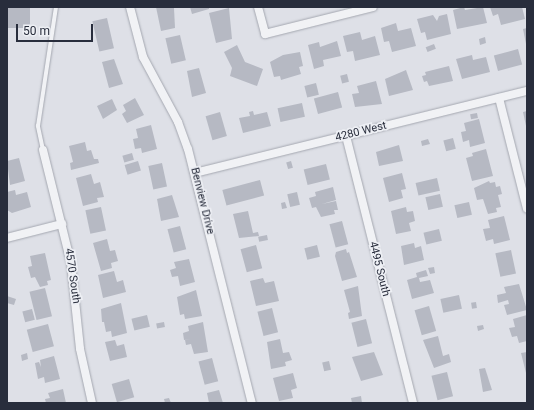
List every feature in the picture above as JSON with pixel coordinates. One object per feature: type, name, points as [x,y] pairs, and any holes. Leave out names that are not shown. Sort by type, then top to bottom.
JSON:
[{"type":"street","name":"Benview Drive","points":[[130,7],[143,57],[178,122],[195,173],[252,403]]},
{"type":"street","points":[[258,7],[265,34],[373,7]]},
{"type":"street","name":"4280 West","points":[[195,173],[527,91]]},
{"type":"street","points":[[499,98],[527,209]]},
{"type":"street","name":"4495 South","points":[[346,136],[413,403]]},
{"type":"street","name":"4570 South","points":[[43,150],[73,273],[80,349],[92,403]]},
{"type":"street","points":[[7,238],[62,224]]},
{"type":"lane","points":[[43,150],[38,126],[56,7]]},
{"type":"building","points":[[7,7],[30,7],[30,28],[7,28]]},
{"type":"building","points":[[156,7],[174,8],[175,28],[161,31]]},
{"type":"building","points":[[190,7],[209,7],[209,9],[192,14]]},
{"type":"building","points":[[464,7],[465,10],[483,7],[487,23],[457,29],[453,10]]},
{"type":"building","points":[[490,7],[522,7],[525,19],[501,25],[498,14],[493,16]]},
{"type":"building","points":[[229,8],[232,39],[216,43],[209,13]]},
{"type":"building","points":[[447,14],[451,34],[427,40],[425,32],[421,33],[417,19],[433,15],[437,21],[439,16]]},
{"type":"building","points":[[107,18],[114,48],[99,52],[92,21]]},
{"type":"building","points":[[396,23],[398,31],[411,28],[416,46],[392,52],[389,41],[384,42],[381,28]]},
{"type":"building","points":[[527,28],[527,44],[526,44],[523,29]]},
{"type":"building","points":[[360,32],[362,40],[375,36],[380,55],[355,61],[353,51],[347,52],[343,36]]},
{"type":"building","points":[[180,35],[186,60],[171,64],[165,38]]},
{"type":"building","points":[[485,37],[486,43],[480,45],[479,39]]},
{"type":"building","points":[[337,41],[341,56],[323,60],[324,66],[314,69],[308,45],[319,42],[320,47]]},
{"type":"building","points":[[434,44],[436,49],[428,52],[426,47]]},
{"type":"building","points":[[237,45],[245,62],[263,69],[257,86],[230,76],[232,68],[224,52]]},
{"type":"building","points":[[518,49],[522,64],[498,71],[494,55]]},
{"type":"building","points":[[300,52],[303,66],[299,67],[301,74],[281,80],[280,76],[274,77],[270,62],[283,55]]},
{"type":"building","points":[[472,55],[473,60],[486,57],[490,72],[462,79],[456,59]]},
{"type":"building","points":[[114,59],[123,84],[109,88],[102,62]]},
{"type":"building","points":[[449,66],[453,81],[429,86],[427,81],[424,82],[422,76],[426,75],[425,72]]},
{"type":"building","points":[[199,68],[206,93],[192,97],[187,71]]},
{"type":"building","points":[[406,70],[413,90],[389,96],[385,79]]},
{"type":"building","points":[[347,74],[349,82],[342,83],[340,76]]},
{"type":"building","points":[[376,81],[382,104],[355,107],[352,94],[359,93],[357,86]]},
{"type":"building","points":[[316,83],[319,95],[307,98],[304,86]]},
{"type":"building","points":[[338,92],[342,107],[318,114],[314,98]]},
{"type":"building","points":[[135,98],[144,115],[127,123],[122,114],[126,111],[123,105]]},
{"type":"building","points":[[112,99],[117,110],[103,119],[97,106]]},
{"type":"building","points":[[302,103],[305,117],[280,122],[278,108]]},
{"type":"building","points":[[253,111],[254,115],[267,112],[271,126],[243,133],[239,118],[250,116],[249,112]]},
{"type":"building","points":[[527,111],[527,126],[526,126],[523,112]]},
{"type":"building","points":[[220,112],[227,136],[212,140],[206,116]]},
{"type":"building","points":[[477,113],[478,118],[471,119],[470,114]]},
{"type":"building","points":[[479,119],[485,143],[470,147],[469,140],[463,142],[461,132],[466,131],[464,123]]},
{"type":"building","points":[[151,125],[157,149],[142,153],[141,148],[135,149],[133,139],[138,138],[136,129]]},
{"type":"building","points":[[453,138],[456,149],[446,151],[443,141]]},
{"type":"building","points":[[428,139],[430,144],[422,146],[421,141]]},
{"type":"building","points":[[85,142],[87,151],[91,150],[94,159],[98,159],[99,163],[71,170],[70,163],[73,162],[69,146]]},
{"type":"building","points":[[399,145],[403,161],[379,166],[376,152]]},
{"type":"building","points":[[486,149],[493,176],[472,181],[466,158],[473,156],[472,153]]},
{"type":"building","points":[[132,153],[134,160],[124,162],[122,156]]},
{"type":"building","points":[[19,158],[25,181],[10,185],[7,161]]},
{"type":"building","points":[[138,161],[141,171],[128,175],[125,165]]},
{"type":"building","points":[[291,161],[293,168],[288,169],[286,162]]},
{"type":"building","points":[[162,163],[167,186],[153,189],[148,166]]},
{"type":"building","points":[[326,164],[330,180],[308,185],[304,170]]},
{"type":"building","points":[[402,173],[406,189],[401,190],[403,198],[389,202],[383,178]]},
{"type":"building","points":[[91,174],[94,184],[100,182],[104,197],[97,198],[98,202],[83,206],[76,178]]},
{"type":"building","points":[[437,178],[440,191],[418,196],[416,183]]},
{"type":"building","points":[[260,180],[264,195],[226,206],[222,190]]},
{"type":"building","points":[[489,181],[490,183],[495,182],[496,187],[500,186],[502,194],[498,195],[501,207],[496,208],[497,212],[488,214],[483,199],[477,200],[474,188]]},
{"type":"building","points":[[333,187],[336,200],[322,204],[336,201],[338,210],[334,210],[335,214],[321,217],[316,207],[312,208],[309,198],[316,196],[315,192]]},
{"type":"building","points":[[15,190],[16,195],[27,192],[31,207],[12,213],[7,210],[7,192]]},
{"type":"building","points":[[297,192],[300,205],[290,207],[287,194]]},
{"type":"building","points":[[440,194],[443,207],[428,210],[425,197]]},
{"type":"building","points":[[172,195],[179,217],[161,221],[157,199]]},
{"type":"building","points":[[285,202],[287,208],[282,209],[281,203]]},
{"type":"building","points":[[469,202],[472,215],[457,218],[454,205]]},
{"type":"building","points":[[101,207],[106,230],[90,234],[85,210]]},
{"type":"building","points":[[406,207],[407,212],[413,211],[415,221],[409,223],[411,231],[396,234],[391,211]]},
{"type":"building","points":[[248,211],[253,233],[258,232],[259,236],[239,238],[233,214]]},
{"type":"building","points":[[504,216],[510,240],[494,244],[493,239],[486,241],[483,229],[490,228],[488,220]]},
{"type":"building","points":[[342,221],[348,244],[336,248],[329,224]]},
{"type":"building","points":[[180,226],[186,249],[174,253],[167,229]]},
{"type":"building","points":[[439,229],[442,241],[426,245],[423,233]]},
{"type":"building","points":[[267,235],[268,240],[259,242],[258,237]]},
{"type":"building","points":[[107,239],[110,251],[115,250],[118,261],[111,263],[112,268],[101,271],[93,243]]},
{"type":"building","points":[[414,243],[415,248],[421,246],[424,260],[404,265],[401,246]]},
{"type":"building","points":[[256,245],[262,268],[247,272],[241,249]]},
{"type":"building","points":[[317,245],[320,257],[307,260],[304,248]]},
{"type":"building","points":[[346,249],[347,253],[349,252],[357,277],[342,281],[335,256],[336,252]]},
{"type":"building","points":[[511,250],[516,273],[500,277],[495,253]]},
{"type":"building","points":[[45,253],[51,280],[47,281],[48,285],[40,287],[35,277],[31,278],[28,267],[32,266],[30,256]]},
{"type":"building","points":[[189,259],[195,282],[180,286],[178,276],[172,277],[170,270],[176,268],[174,262]]},
{"type":"building","points":[[434,267],[435,273],[430,274],[428,268]]},
{"type":"building","points":[[426,270],[428,276],[419,278],[420,282],[430,280],[434,293],[412,299],[407,280],[417,277],[416,273]]},
{"type":"building","points":[[114,271],[117,282],[123,280],[126,292],[103,298],[98,275]]},
{"type":"building","points":[[263,278],[265,283],[274,281],[279,301],[256,306],[250,281]]},
{"type":"building","points":[[519,284],[527,310],[507,315],[504,305],[509,304],[508,300],[498,303],[497,295],[506,293],[504,287]]},
{"type":"building","points":[[358,286],[362,316],[349,319],[348,313],[350,312],[344,290]]},
{"type":"building","points":[[45,288],[52,316],[36,320],[29,292]]},
{"type":"building","points":[[196,290],[202,316],[185,319],[184,314],[180,315],[177,297]]},
{"type":"building","points":[[459,295],[462,309],[443,313],[440,299]]},
{"type":"building","points":[[7,296],[16,299],[14,305],[7,303]]},
{"type":"building","points":[[476,302],[477,308],[472,309],[471,303]]},
{"type":"building","points":[[121,303],[127,333],[112,337],[111,331],[106,332],[104,322],[102,322],[101,309]]},
{"type":"building","points":[[429,306],[436,331],[422,335],[415,310]]},
{"type":"building","points":[[272,308],[278,332],[263,336],[257,312]]},
{"type":"building","points":[[32,309],[35,320],[25,322],[22,312]]},
{"type":"building","points":[[147,315],[150,327],[134,331],[131,319]]},
{"type":"building","points":[[527,315],[527,341],[519,343],[517,336],[512,337],[509,328],[515,327],[513,319]]},
{"type":"building","points":[[366,319],[372,343],[357,347],[351,323]]},
{"type":"building","points":[[164,322],[165,327],[157,328],[156,324]]},
{"type":"building","points":[[203,322],[208,352],[194,354],[191,344],[186,345],[185,340],[191,339],[184,340],[183,333],[189,331],[188,326]]},
{"type":"building","points":[[48,324],[54,346],[33,352],[27,330]]},
{"type":"building","points":[[483,325],[484,329],[478,331],[477,326]]},
{"type":"building","points":[[438,336],[443,356],[449,354],[451,362],[434,368],[423,340]]},
{"type":"building","points":[[280,339],[283,353],[289,352],[292,360],[285,362],[286,366],[271,369],[267,342]]},
{"type":"building","points":[[115,340],[117,346],[124,344],[127,357],[110,361],[105,342]]},
{"type":"building","points":[[374,352],[383,375],[361,381],[352,357]]},
{"type":"building","points":[[527,352],[527,373],[526,373],[521,353]]},
{"type":"building","points":[[27,353],[28,359],[22,361],[21,355]]},
{"type":"building","points":[[54,356],[60,379],[45,383],[44,377],[38,379],[35,363],[39,362],[41,367],[40,360]]},
{"type":"building","points":[[212,358],[218,381],[205,385],[198,362]]},
{"type":"building","points":[[329,361],[331,370],[324,371],[322,363]]},
{"type":"building","points":[[485,368],[492,390],[483,392],[479,369]]},
{"type":"building","points":[[447,372],[453,396],[438,400],[431,376]]},
{"type":"building","points":[[293,373],[297,388],[291,390],[293,398],[279,401],[273,378]]},
{"type":"building","points":[[129,379],[134,397],[117,402],[112,384]]},
{"type":"building","points":[[63,389],[66,403],[46,403],[45,399],[50,398],[48,393]]},
{"type":"building","points":[[219,390],[223,403],[209,403],[207,393]]},
{"type":"building","points":[[361,396],[362,403],[352,403],[351,398]]},
{"type":"building","points":[[169,398],[171,403],[165,403],[164,399]]}]
